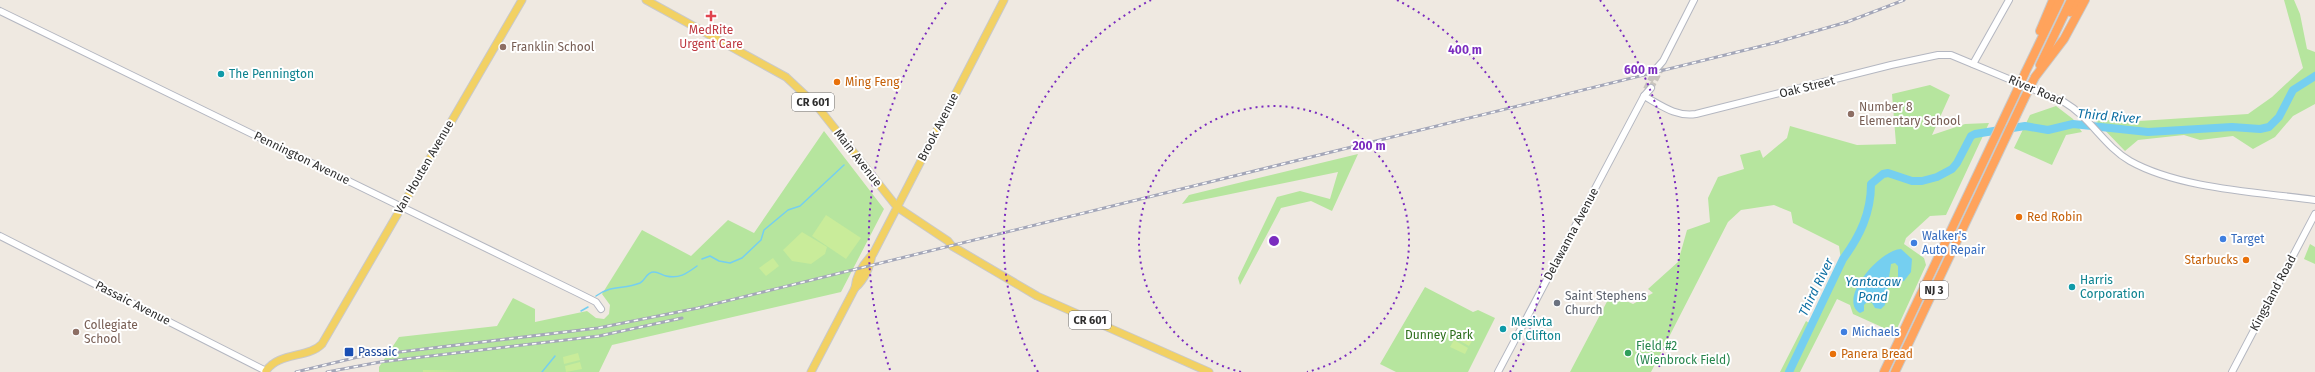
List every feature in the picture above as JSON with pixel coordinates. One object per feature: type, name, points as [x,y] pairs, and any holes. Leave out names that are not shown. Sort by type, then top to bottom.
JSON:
[{"type":"highway","points":[[2026,73],[2053,0]]},
{"type":"highway","name":"NJ 3","points":[[1884,372],[2060,0]]},
{"type":"highway","name":"NJ 3","points":[[1895,372],[2071,0]]},
{"type":"highway","points":[[2044,56],[2077,0]]},
{"type":"highway","points":[[2035,77],[2064,39],[2085,0]]},
{"type":"main road","name":"Van Houten Avenue","points":[[268,372],[275,362],[319,347],[522,0]]},
{"type":"main road","name":"Main Avenue","points":[[646,0],[773,68],[798,86],[817,106],[897,207],[948,241],[954,241],[972,252],[976,258],[1037,296],[1209,372]]},
{"type":"main road","name":"Brook Avenue","points":[[811,372],[855,288],[859,274],[872,254],[897,207],[1004,0]]},
{"type":"street","points":[[1660,66],[1694,0]]},
{"type":"street","points":[[1973,64],[2009,0]]},
{"type":"street","name":"Pennington Avenue","points":[[0,11],[596,302],[601,309]]},
{"type":"street","name":"Oak Street","points":[[1644,96],[1675,113],[1692,115],[1938,55],[1951,55],[1973,64]]},
{"type":"street","name":"River Road","points":[[1973,64],[2064,102],[2084,118],[2100,135],[2130,161],[2166,176],[2202,184],[2315,200]]},
{"type":"street","name":"Delawanna Avenue","points":[[1498,372],[1648,88]]},
{"type":"street","name":"Kingsland Road","points":[[2232,372],[2315,214]]},
{"type":"street","name":"Passaic Avenue","points":[[0,236],[268,372]]},
{"type":"green space","points":[[2284,0],[2294,0],[2300,14],[2307,49],[2315,52],[2315,104],[2293,116],[2275,137],[2253,149],[2233,136],[2200,140],[2184,135],[2138,140],[2125,151],[2093,118],[2124,122],[2248,114],[2272,97],[2303,68]]},
{"type":"green space","points":[[1930,85],[1950,95],[1932,135],[1965,124],[1989,123],[1946,215],[1930,216],[1906,238],[1904,244],[1924,258],[1926,265],[1895,333],[1853,314],[1850,305],[1837,299],[1800,372],[1780,372],[1806,321],[1809,323],[1841,260],[1839,246],[1793,223],[1791,212],[1774,205],[1741,210],[1728,222],[1651,372],[1570,372],[1611,294],[1633,304],[1653,293],[1648,289],[1678,262],[1687,230],[1710,222],[1708,198],[1718,177],[1744,169],[1740,155],[1760,150],[1763,158],[1787,138],[1790,126],[1857,145],[1896,144],[1892,94]]},
{"type":"green space","points":[[2056,106],[2073,119],[2082,132],[2066,135],[2052,165],[2014,148],[2030,115]]},
{"type":"green space","points":[[824,131],[884,209],[841,292],[612,345],[599,372],[379,372],[379,367],[399,337],[497,326],[513,298],[535,309],[535,322],[587,311],[596,318],[604,319],[609,314],[610,305],[602,294],[642,230],[691,256],[728,220],[754,233]]},
{"type":"green space","points":[[1358,154],[1332,211],[1311,201],[1281,208],[1240,285],[1238,278],[1277,197],[1300,191],[1330,199],[1338,172],[1182,204],[1189,195]]},
{"type":"green space","points":[[826,215],[861,238],[846,259],[812,236]]},
{"type":"green space","points":[[802,232],[827,247],[825,254],[811,264],[792,261],[783,250]]},
{"type":"green space","points":[[2310,244],[2315,247],[2315,264],[2304,259]]},
{"type":"green space","points":[[773,258],[779,266],[766,276],[759,268]]},
{"type":"green space","name":"Dunney Park","points":[[1425,287],[1473,312],[1478,310],[1495,318],[1468,372],[1396,372],[1380,364]]},
{"type":"green space","points":[[1458,331],[1473,339],[1469,346],[1455,338]]},
{"type":"green space","points":[[1454,340],[1468,348],[1465,354],[1450,347]]},
{"type":"green space","points":[[578,353],[580,360],[564,364],[563,357]]},
{"type":"green space","points":[[580,362],[582,369],[566,372],[565,366]]},
{"type":"green space","points":[[423,370],[465,371],[423,372]]},
{"type":"water","name":"Yantacaw Pond","points":[[1901,249],[1912,259],[1911,272],[1904,281],[1898,282],[1898,266],[1895,263],[1891,264],[1885,305],[1881,309],[1875,308],[1872,303],[1868,301],[1864,305],[1864,311],[1860,313],[1854,307],[1854,298],[1857,287],[1864,276],[1872,266],[1882,258]]},
{"type":"waterway","name":"Third River","points":[[1789,372],[1843,259],[1855,242],[1863,224],[1869,205],[1871,184],[1883,174],[1888,173],[1912,181],[1922,181],[1937,177],[1952,169],[1957,163],[1971,136],[1975,134],[2025,126],[2048,130],[2073,124],[2148,132],[2232,127],[2260,129],[2269,127],[2279,117],[2293,90],[2315,76]]},
{"type":"waterway","points":[[702,259],[710,256],[719,261],[730,263],[742,258],[761,240],[764,230],[788,210],[800,206],[844,165]]},
{"type":"waterway","points":[[596,296],[613,288],[640,283],[651,272],[675,277],[686,273],[697,266]]},
{"type":"waterway","points":[[581,311],[588,307]]},
{"type":"waterway","points":[[542,372],[555,356]]},
{"type":"tunnel","points":[[1651,88],[1662,67]]},
{"type":"tunnel","points":[[1646,89],[1656,69]]},
{"type":"railway","points":[[296,372],[358,357],[598,328],[698,308],[1774,43],[1847,22],[1904,0]]},
{"type":"railway","points":[[327,372],[380,362],[599,336],[682,318]]},
{"type":"place","name":"MedRite Urgent Care","points":[[711,16]]},
{"type":"place","name":"Franklin School","points":[[503,47]]},
{"type":"place","name":"The Pennington","points":[[221,74]]},
{"type":"place","name":"Ming Feng","points":[[837,82]]},
{"type":"place","name":"Number 8 Elementary School","points":[[1851,114]]},
{"type":"place","name":"Red Robin","points":[[2019,217]]},
{"type":"place","name":"Target","points":[[2223,239]]},
{"type":"place","name":"Walker's Auto Repair","points":[[1914,243]]},
{"type":"place","name":"Starbucks","points":[[2246,260]]},
{"type":"place","name":"Harris Corporation","points":[[2072,287]]},
{"type":"place","name":"Saint Stephens Church","points":[[1557,303]]},
{"type":"place","name":"Mesivta of Clifton","points":[[1503,329]]},
{"type":"place","name":"Collegiate School","points":[[76,332]]},
{"type":"place","name":"Michaels","points":[[1844,332]]},
{"type":"place","name":"Passaic","points":[[349,352]]},
{"type":"place","name":"Field #2 (Wienbrock Field)","points":[[1628,353]]},
{"type":"place","name":"Panera Bread","points":[[1833,354]]}]
